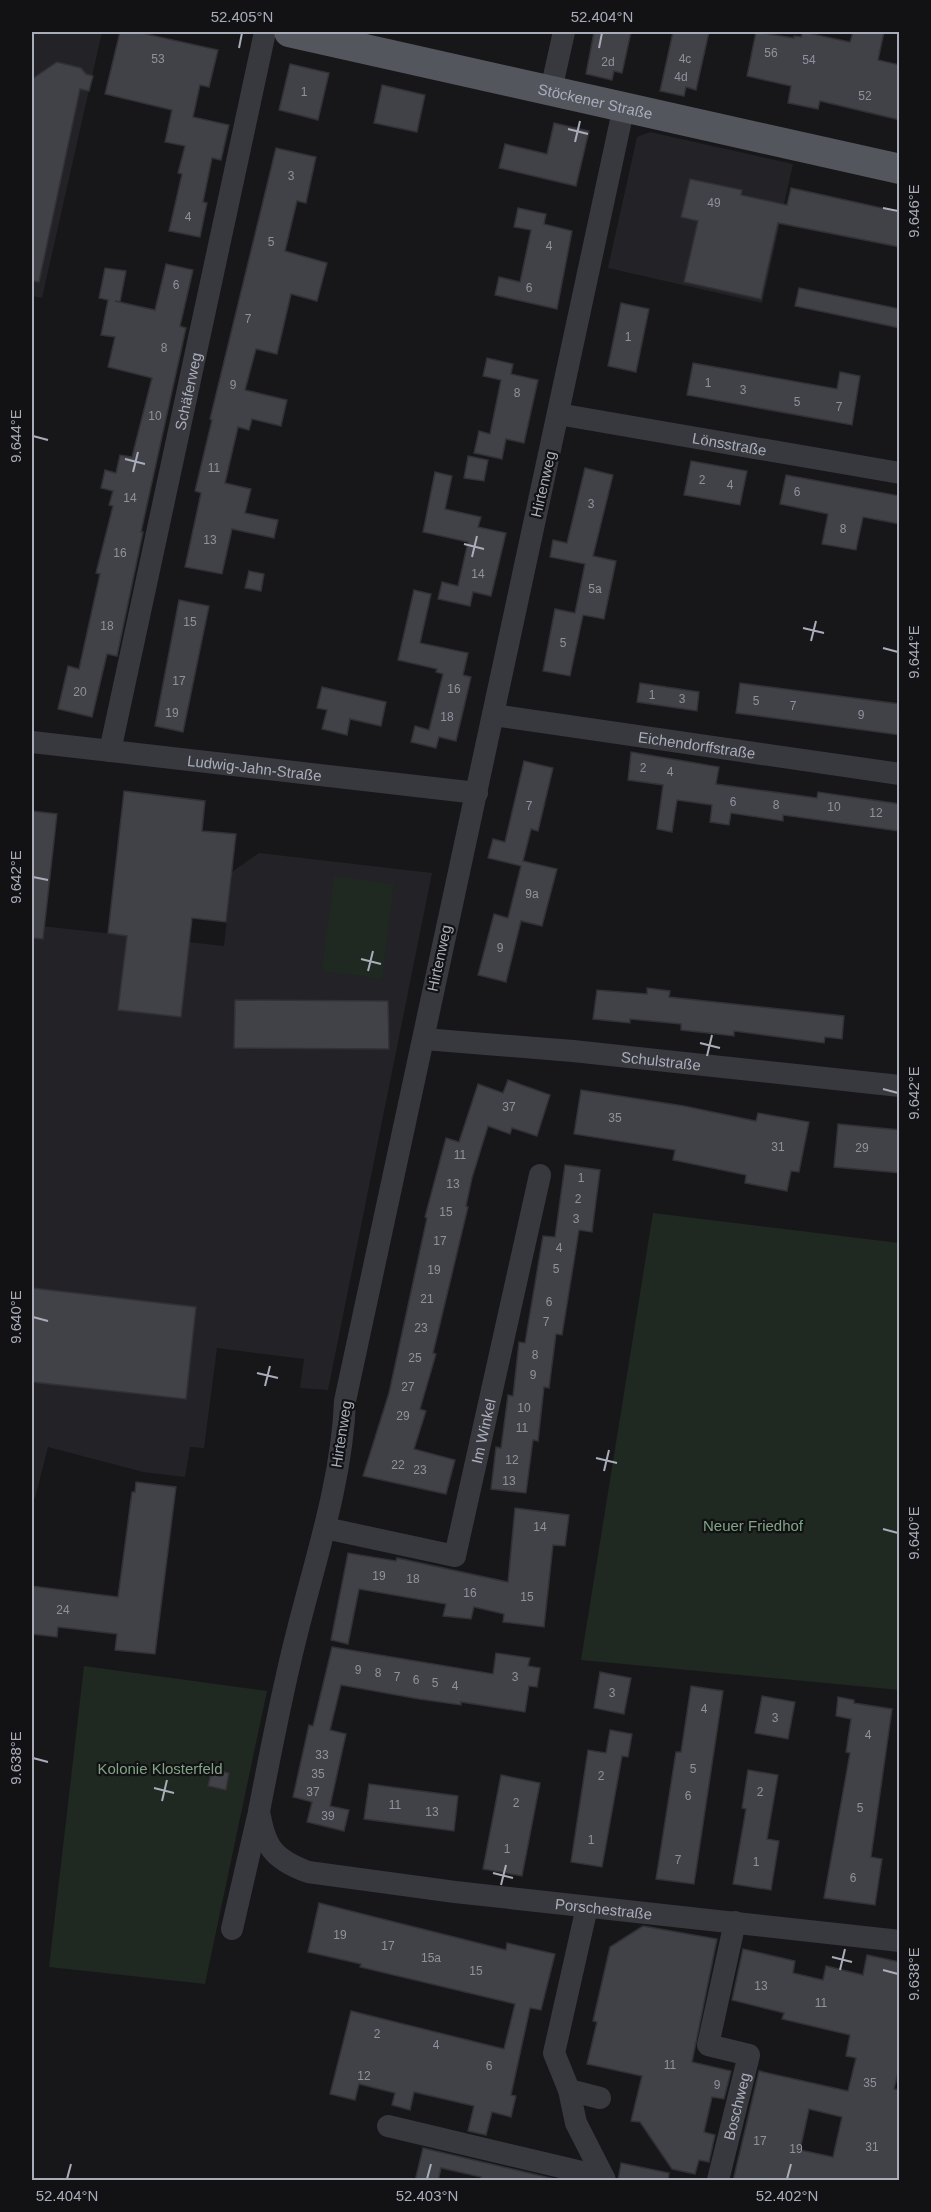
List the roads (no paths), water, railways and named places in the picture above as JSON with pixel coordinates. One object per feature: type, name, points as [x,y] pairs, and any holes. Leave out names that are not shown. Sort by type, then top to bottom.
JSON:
[{"type":"main road","name":"Stöckener Straße","points":[[289,32],[900,169]]},
{"type":"street","name":"Schäferweg","points":[[110,751],[265,32]]},
{"type":"street","points":[[551,90],[564,32]]},
{"type":"street","name":"Hirtenweg","points":[[232,1929],[296,1636],[325,1528],[343,1432],[345,1401],[624,106]]},
{"type":"street","name":"Lönsstraße","points":[[558,414],[900,473]]},
{"type":"street","name":"Eichendorffstraße","points":[[493,715],[900,774]]},
{"type":"street","name":"Ludwig-Jahn-Straße","points":[[32,742],[477,793]]},
{"type":"street","name":"Schulstraße","points":[[424,1039],[573,1051],[900,1086]]},
{"type":"street","name":"Im Winkel","points":[[325,1528],[455,1556],[540,1175]]},
{"type":"street","name":"Hirtenweg","points":[[259,1811],[264,1838],[275,1853],[287,1864],[308,1872]]},
{"type":"street","name":"Porschestraße","points":[[308,1872],[587,1907],[900,1941]]},
{"type":"street","points":[[587,1907],[554,2053],[569,2090],[576,2123],[604,2179]]},
{"type":"street","name":"Boschweg","points":[[718,2181],[749,2055],[708,2045],[735,1922]]},
{"type":"street","points":[[569,2090],[600,2098]]},
{"type":"street","points":[[388,2126],[604,2179]]},
{"type":"park label","name":"Neuer Friedhof","points":[[753,1525]]},
{"type":"park label","name":"Kolonie Klosterfeld","points":[[160,1768]]}]
